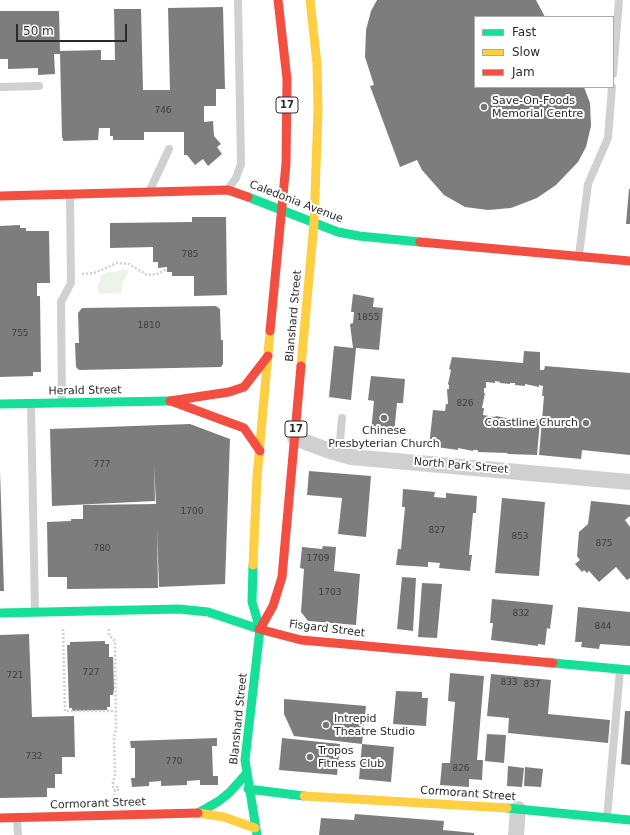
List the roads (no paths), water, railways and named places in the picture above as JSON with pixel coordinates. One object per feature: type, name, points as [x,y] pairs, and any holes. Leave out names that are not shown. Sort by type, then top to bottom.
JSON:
[{"type":"street","name":"Blanshard Street","points":[[256,831],[256,811],[248,789],[245,760],[260,629],[253,604],[252,587],[260,452],[282,211],[288,120],[284,48],[278,0]]},
{"type":"street","name":"Blanshard Street","points":[[260,629],[273,606],[282,577],[314,223],[318,111],[317,64],[310,0]]},
{"type":"street","name":"Caledonia Avenue","points":[[0,196],[228,190],[338,232],[359,236],[579,255],[630,261]]},
{"type":"street","points":[[170,401],[229,392],[244,387],[268,356]]},
{"type":"street","points":[[170,401],[244,428],[260,452]]},
{"type":"street","name":"Herald Street","points":[[0,404],[170,401]]},
{"type":"street","name":"North Park Street","points":[[295,438],[351,457],[630,482]]},
{"type":"street","name":"Fisgard Street","points":[[0,613],[179,609],[208,612],[260,629],[301,640],[630,670]]},
{"type":"street","points":[[198,812],[219,802],[246,774]]},
{"type":"street","name":"Cormorant Street","points":[[248,789],[304,796],[518,809],[630,820]]},
{"type":"street","points":[[287,803],[296,801],[304,796]]},
{"type":"street","points":[[516,835],[518,809]]},
{"type":"street","points":[[198,812],[224,817],[256,831]]},
{"type":"street","name":"Cormorant Street","points":[[0,818],[198,812]]},
{"type":"lane","points":[[228,190],[236,178],[241,164],[238,0]]},
{"type":"lane","points":[[614,62],[619,0]]},
{"type":"lane","points":[[0,87],[39,86]]},
{"type":"lane","points":[[579,255],[588,184],[608,138],[612,88]]},
{"type":"lane","points":[[149,192],[169,149]]},
{"type":"lane","points":[[62,403],[61,302],[72,283],[70,194]]},
{"type":"lane","points":[[31,404],[35,612]]},
{"type":"lane","points":[[339,453],[342,418]]},
{"type":"lane","points":[[607,818],[620,669]]},
{"type":"lane","points":[[17,818],[18,835]]},
{"type":"place","name":"Save-On-Foods Memorial Centre","points":[[484,107]]},
{"type":"place","name":"Chinese Presbyterian Church","points":[[384,418]]},
{"type":"place","name":"Coastline Church","points":[[586,423]]},
{"type":"place","name":"Intrepid Theatre Studio","points":[[326,725]]},
{"type":"place","name":"Tropos Fitness Club","points":[[310,757]]}]
